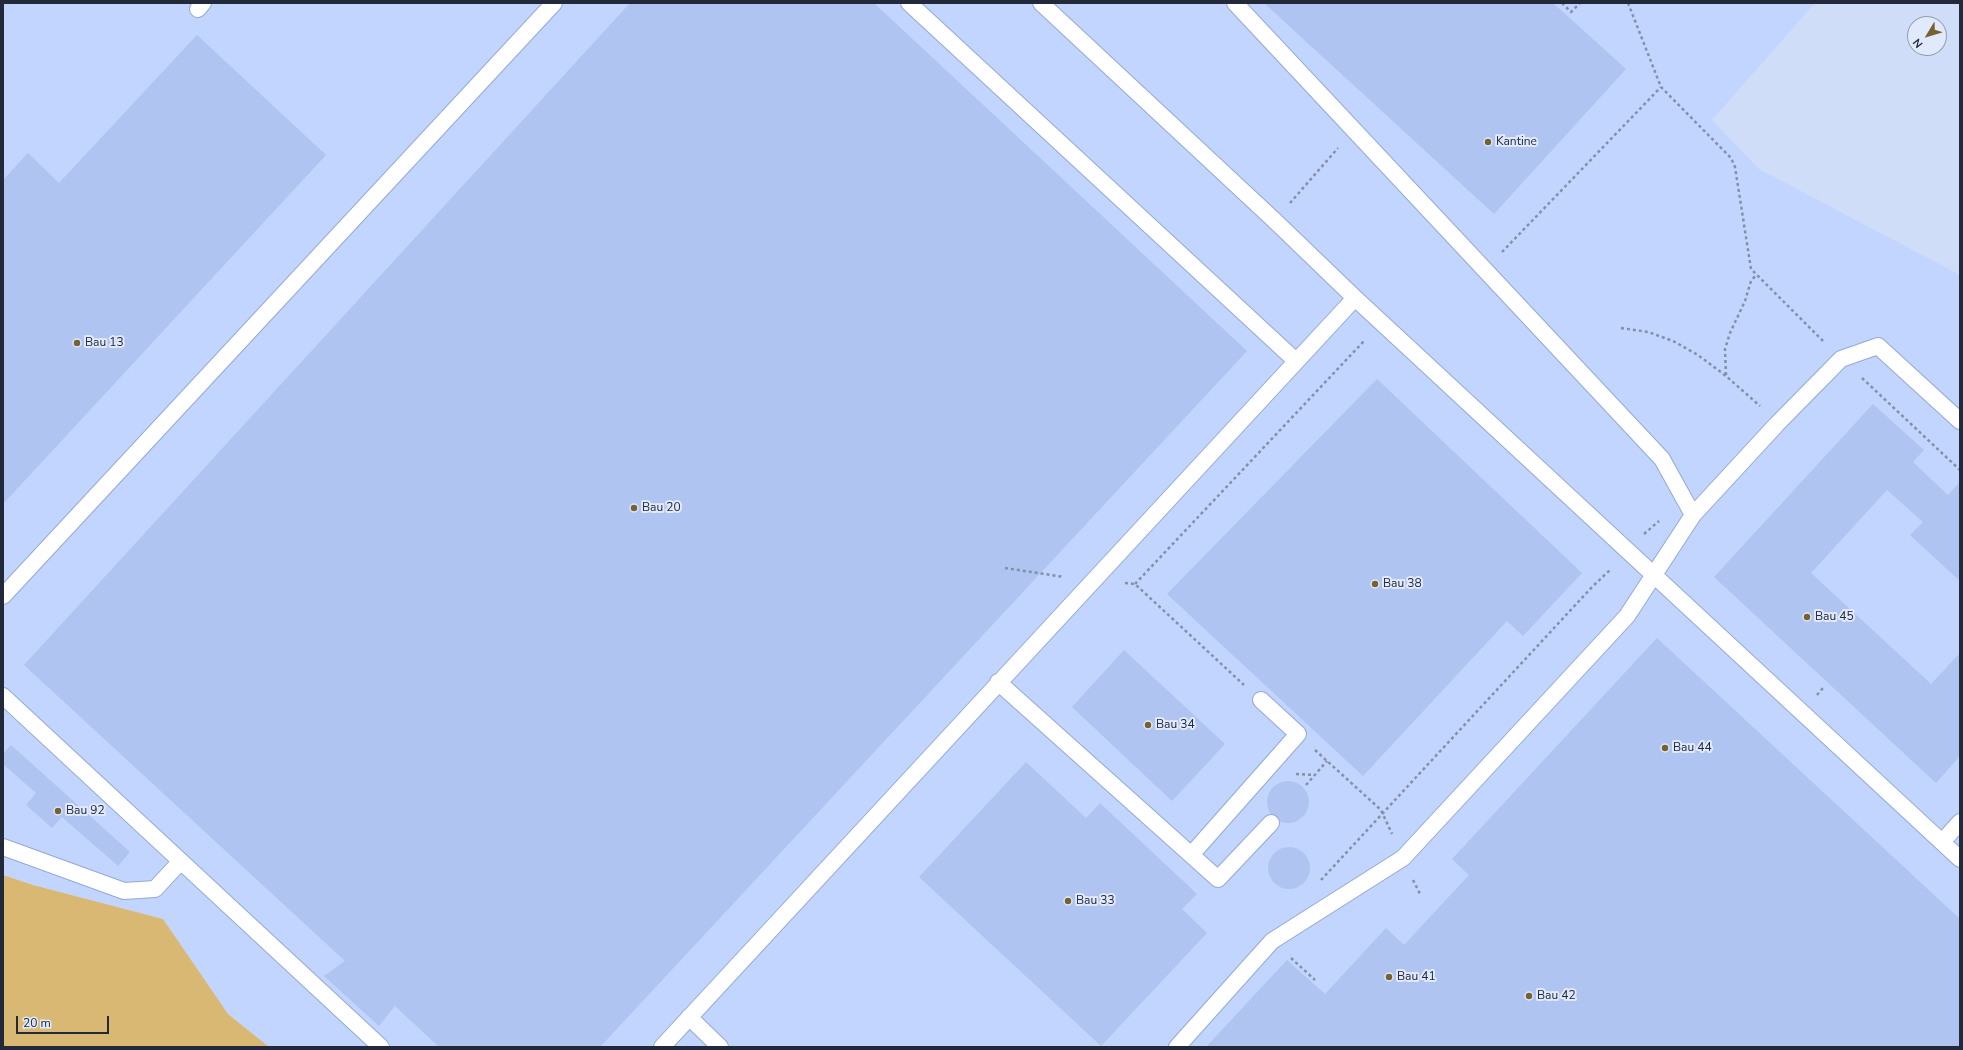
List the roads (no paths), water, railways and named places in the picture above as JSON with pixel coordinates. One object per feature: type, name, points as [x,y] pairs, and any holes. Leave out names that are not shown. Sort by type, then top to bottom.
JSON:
[{"type":"lane","points":[[3,596],[554,3]]},
{"type":"lane","points":[[908,3],[1296,361]]},
{"type":"lane","points":[[1041,3],[1274,220],[1355,298],[1654,573],[1960,859]]},
{"type":"lane","points":[[1235,3],[1662,459],[1690,508]]},
{"type":"lane","points":[[662,1047],[998,682],[1355,298]]},
{"type":"lane","points":[[1177,1047],[1272,941],[1403,858],[1627,616],[1654,573],[1690,508],[1777,424],[1841,359],[1878,346],[1960,421]]},
{"type":"lane","points":[[998,682],[1218,879],[1271,823]]},
{"type":"lane","points":[[3,696],[381,1047]]},
{"type":"lane","points":[[1192,855],[1298,734],[1261,700]]},
{"type":"lane","points":[[1942,842],[1960,822]]},
{"type":"lane","points":[[3,847],[124,891],[155,889],[181,861]]},
{"type":"lane","points":[[689,1017],[720,1047]]},
{"type":"place","name":"Kantine","points":[[1488,142]]},
{"type":"place","name":"Bau 13","points":[[77,343]]},
{"type":"place","name":"Bau 20","points":[[634,508]]},
{"type":"place","name":"Bau 38","points":[[1375,584]]},
{"type":"place","name":"Bau 45","points":[[1807,617]]},
{"type":"place","name":"Bau 34","points":[[1148,725]]},
{"type":"place","name":"Bau 44","points":[[1665,748]]},
{"type":"place","name":"Bau 92","points":[[58,811]]},
{"type":"place","name":"Bau 33","points":[[1068,901]]},
{"type":"place","name":"Bau 41","points":[[1389,977]]},
{"type":"place","name":"Bau 42","points":[[1529,996]]}]
